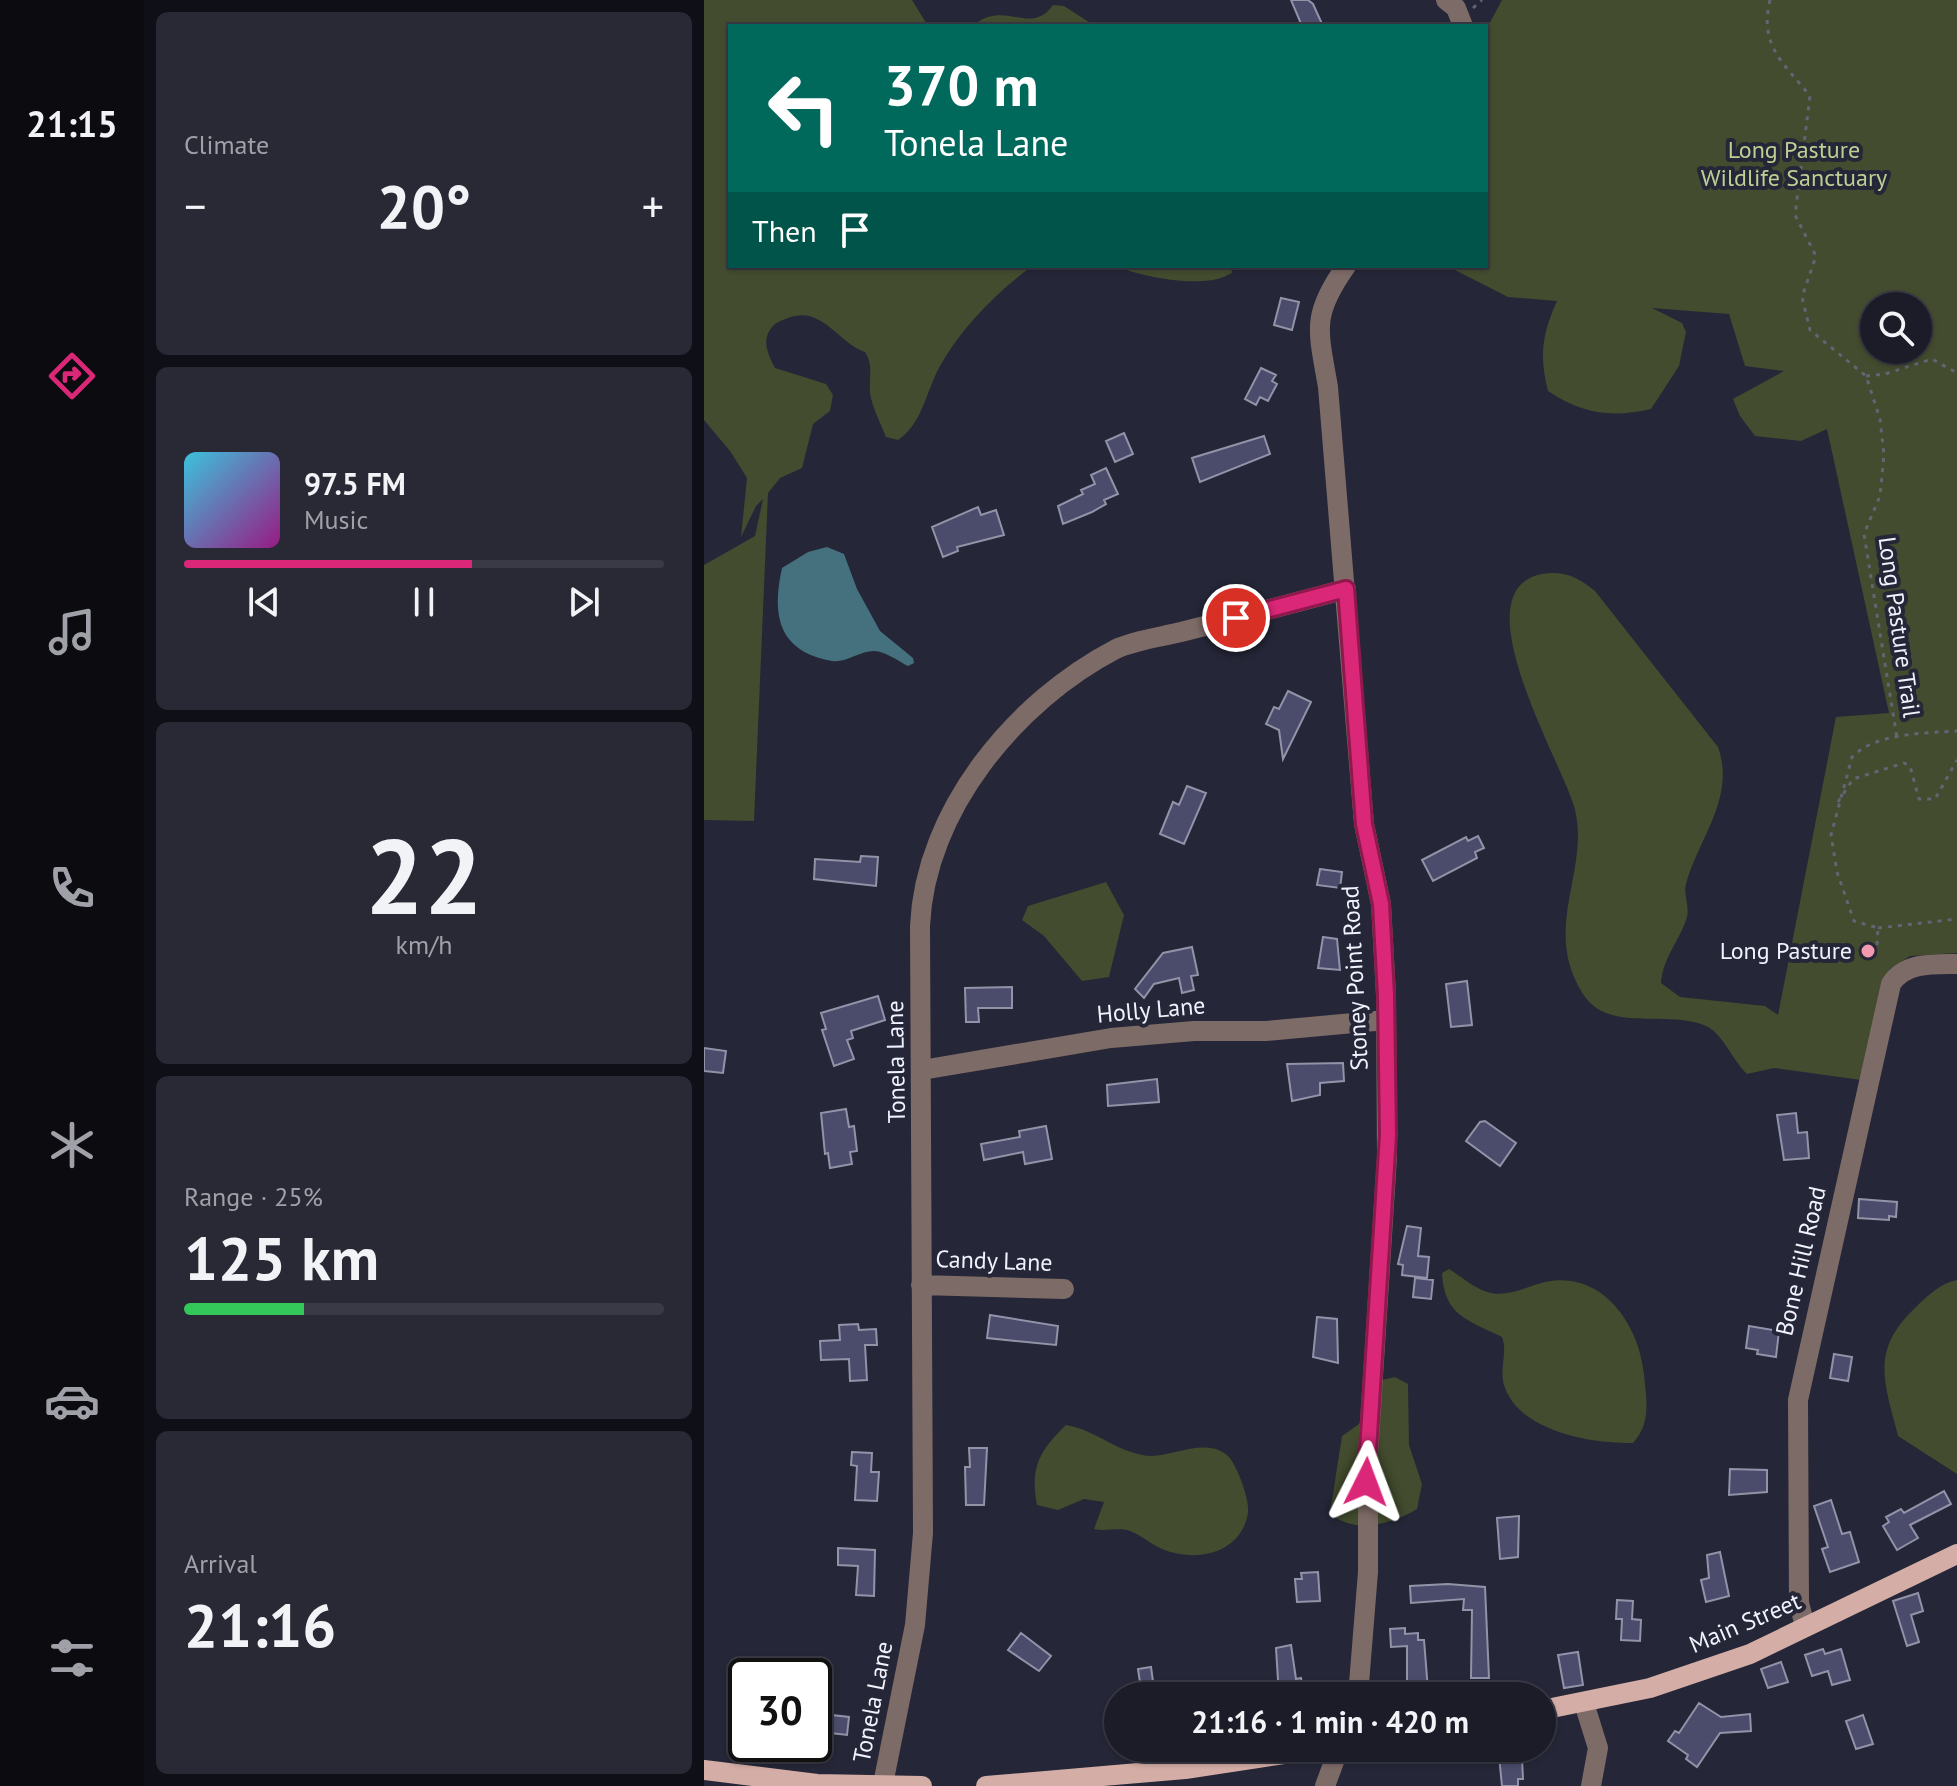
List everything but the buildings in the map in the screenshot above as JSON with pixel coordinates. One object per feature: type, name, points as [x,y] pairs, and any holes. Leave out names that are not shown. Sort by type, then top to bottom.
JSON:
[{"type":"main road","name":"Main Street","points":[[1556,1708],[1670,1682],[1750,1654],[1957,1554]]},
{"type":"main road","points":[[986,1786],[1185,1769],[1231,1762]]},
{"type":"main road","points":[[704,1770],[817,1784],[922,1786]]},
{"type":"street","points":[[1446,0],[1456,8],[1462,24]]},
{"type":"street","name":"Stoney Point Road","points":[[1345,268],[1325,298],[1319,317],[1346,589],[1364,824],[1381,904],[1386,1020],[1387,1157],[1367,1468],[1368,1572],[1359,1682]]},
{"type":"street","name":"Tonela Lane","points":[[883,1784],[915,1625],[921,1569],[920,926],[924,889],[961,797],[1003,739],[1050,692],[1118,648],[1346,589]]},
{"type":"street","name":"Bone Hill Road","points":[[1805,1626],[1799,1603],[1798,1400],[1814,1313],[1891,984],[1900,974],[1917,966],[1957,964]]},
{"type":"street","name":"Holly Lane","points":[[922,1070],[1111,1038],[1194,1031],[1266,1031],[1386,1020]]},
{"type":"street","name":"Candy Lane","points":[[921,1285],[1064,1289]]},
{"type":"street","points":[[1584,1703],[1598,1748],[1591,1786]]},
{"type":"street","points":[[1325,1786],[1334,1762]]},
{"type":"path","points":[[1770,0],[1764,24],[1773,49],[1810,96],[1795,215],[1816,256],[1802,297],[1810,330],[1866,376],[1885,374],[1932,359],[1957,373]]},
{"type":"path","name":"Long Pasture Trail","points":[[1866,376],[1880,419],[1884,455],[1880,496],[1864,534],[1897,738]]},
{"type":"path","points":[[1957,731],[1875,741],[1860,748],[1852,757],[1831,835],[1837,872],[1854,921],[1878,928],[1957,919]]},
{"type":"path","points":[[1838,802],[1853,779],[1904,763],[1910,766],[1919,799],[1935,799],[1957,760]]},
{"type":"path","points":[[1877,945],[1878,928]]},
{"type":"green space","points":[[704,0],[912,0],[927,24],[728,24],[728,268],[1030,268],[969,324],[940,366],[919,416],[898,440],[886,437],[874,408],[870,392],[870,363],[865,352],[811,317],[800,315],[788,318],[775,324],[769,332],[767,348],[775,368],[826,384],[833,395],[830,411],[813,424],[802,468],[780,478],[768,493],[754,821],[704,820],[704,565],[755,536],[763,499],[756,506],[741,537],[747,478],[730,451],[704,420]]},
{"type":"green space","name":"Long Pasture Wildlife Sanctuary","points":[[1502,0],[1957,0],[1957,953],[1910,956],[1890,969],[1861,1080],[1774,1068],[1747,1074],[1719,1036],[1708,1027],[1693,1022],[1608,1014],[1594,1006],[1583,994],[1571,970],[1566,946],[1566,923],[1578,833],[1575,810],[1536,717],[1511,638],[1511,606],[1523,583],[1559,573],[1575,578],[1595,591],[1718,747],[1722,766],[1719,800],[1686,884],[1686,920],[1662,974],[1661,983],[1680,997],[1765,1006],[1778,1015],[1836,717],[1889,713],[1827,429],[1801,441],[1755,436],[1740,416],[1733,399],[1784,371],[1745,366],[1729,314],[1652,308],[1682,323],[1686,332],[1679,366],[1651,409],[1610,413],[1585,409],[1548,391],[1544,345],[1557,301],[1508,297],[1451,268],[1488,268],[1488,26]]},
{"type":"green space","points":[[1053,5],[1064,6],[1092,24],[975,24],[997,15],[1031,19],[1046,13]]},
{"type":"green space","points":[[1122,268],[1229,268],[1233,272],[1208,281],[1175,280]]},
{"type":"green space","points":[[1106,882],[1124,915],[1109,977],[1082,981],[1044,936],[1022,920],[1028,906]]},
{"type":"green space","points":[[1449,1269],[1491,1293],[1505,1294],[1545,1282],[1565,1280],[1584,1284],[1614,1305],[1634,1337],[1644,1374],[1645,1419],[1633,1443],[1597,1441],[1558,1432],[1524,1414],[1512,1401],[1504,1385],[1502,1337],[1469,1321],[1453,1308],[1447,1299],[1442,1273]]},
{"type":"green space","points":[[1957,1280],[1957,1474],[1898,1436],[1888,1399],[1884,1367],[1886,1352],[1901,1323],[1935,1290]]},
{"type":"green space","points":[[1395,1377],[1408,1384],[1409,1445],[1422,1484],[1417,1509],[1385,1523],[1350,1524],[1330,1513],[1342,1436],[1359,1424],[1377,1381]]},
{"type":"green space","points":[[1066,1425],[1139,1454],[1151,1456],[1200,1448],[1220,1451],[1232,1460],[1245,1492],[1248,1513],[1244,1527],[1227,1546],[1215,1552],[1189,1555],[1162,1549],[1130,1531],[1094,1529],[1104,1502],[1084,1499],[1058,1510],[1037,1505],[1035,1481],[1039,1461],[1049,1443]]},
{"type":"water","points":[[827,547],[844,554],[857,589],[880,631],[913,658],[914,663],[908,666],[878,651],[832,661],[800,649],[789,639],[779,615],[782,568],[808,552]]},
{"type":"place","name":"Long Pasture","points":[[1868,951]]},
{"type":"route","points":[[1236,618],[1346,589],[1364,824],[1381,904],[1389,1112],[1366,1482]]}]
